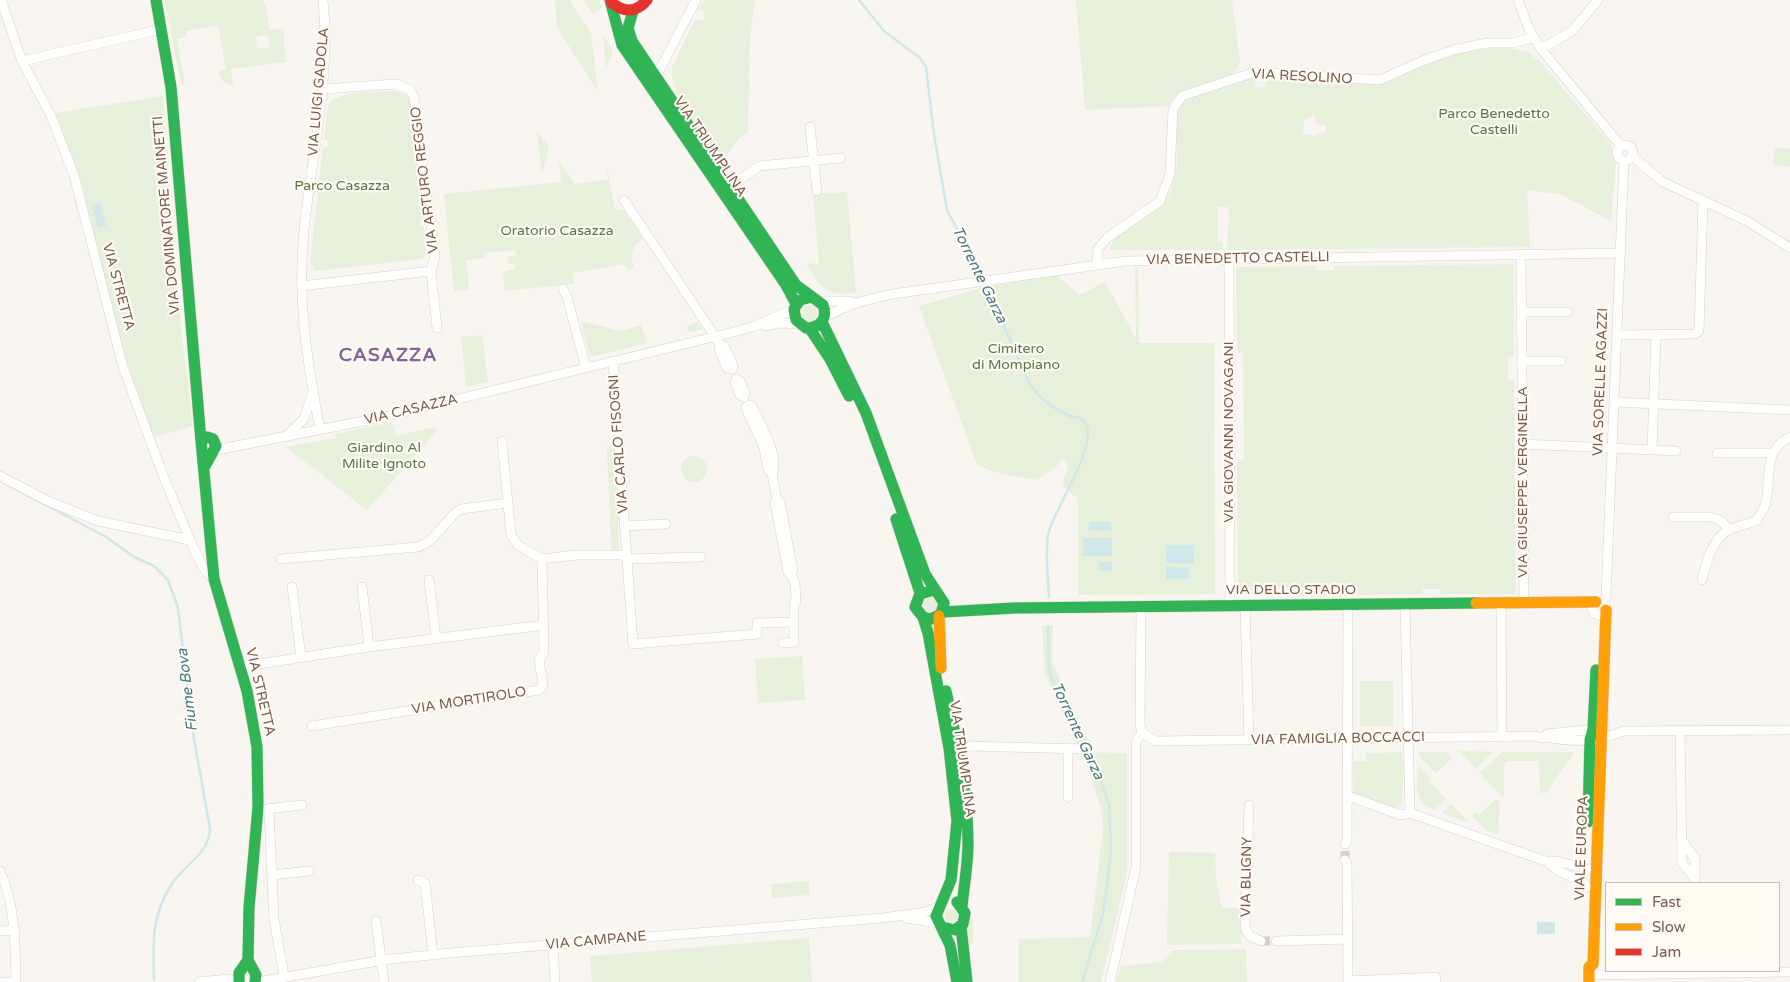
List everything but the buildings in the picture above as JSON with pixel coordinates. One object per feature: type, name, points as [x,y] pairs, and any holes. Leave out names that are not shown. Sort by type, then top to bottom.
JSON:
[{"type":"street","name":"VIA STRETTA","points":[[1,0],[22,62],[51,116],[74,175],[124,367],[163,475],[203,568],[214,578]]},
{"type":"street","name":"VIA DOMINATORE MAINETTI","points":[[156,0],[171,87],[202,427],[209,446]]},
{"type":"street","name":"VIA LUIGI GADOLA","points":[[320,430],[303,330],[301,286],[304,231],[326,44],[324,0]]},
{"type":"street","points":[[633,11],[644,5],[647,0]]},
{"type":"street","points":[[654,75],[659,71],[696,0]]},
{"type":"street","points":[[1518,0],[1533,38],[1541,50],[1621,146],[1630,146],[1633,151],[1628,159],[1663,182],[1747,221],[1790,248]]},
{"type":"street","points":[[1541,50],[1572,31],[1598,0]]},
{"type":"street","name":"VIA TRIUMPLINA","points":[[610,1],[617,8],[633,11],[628,32],[654,75],[796,285],[816,299]]},
{"type":"street","name":"VIA TRIUMPLINA","points":[[610,1],[622,45],[786,285],[795,307],[794,317],[798,324]]},
{"type":"street","points":[[22,62],[162,29]]},
{"type":"street","name":"VIA RESOLINO","points":[[1097,265],[1098,249],[1107,238],[1160,201],[1170,174],[1173,109],[1182,96],[1255,72],[1380,80],[1422,60],[1453,50],[1487,43],[1512,43],[1533,38]]},
{"type":"street","name":"VIA ARTURO REGGIO","points":[[322,89],[396,84],[410,90],[414,97],[435,256],[431,271],[437,328]]},
{"type":"street","points":[[810,126],[817,191]]},
{"type":"street","points":[[730,187],[759,166],[841,158]]},
{"type":"street","name":"VIA SORELLE AGAZZI","points":[[1597,734],[1597,608],[1606,596],[1619,335],[1621,253],[1628,159]]},
{"type":"street","points":[[624,200],[718,340],[719,349],[728,368],[732,369],[736,379],[735,383],[740,395],[746,401],[746,408],[764,448],[768,470],[772,473],[777,500],[775,503],[788,572],[794,583],[796,601],[794,604],[794,642],[783,643]]},
{"type":"street","points":[[1619,335],[1695,334],[1699,331],[1703,201]]},
{"type":"street","name":"VIA BENEDETTO CASTELLI","points":[[816,299],[859,301],[990,280],[1140,260],[1621,253]]},
{"type":"street","name":"VIA GIUSEPPE VERGINELLA","points":[[1521,254],[1524,603]]},
{"type":"street","name":"VIA GIOVANNI NOVAGANI","points":[[1229,258],[1230,606]]},
{"type":"street","name":"VIA ARTURO REGGIO","points":[[301,286],[431,271]]},
{"type":"street","points":[[563,289],[566,293],[586,368]]},
{"type":"street","points":[[795,307],[803,298],[816,299],[825,309],[823,320],[864,406],[925,574],[934,590],[943,598]]},
{"type":"street","name":"VIA BENEDETTO CASTELLI","points":[[823,320],[841,308],[859,301]]},
{"type":"street","name":"VIA CASAZZA","points":[[209,446],[287,436],[391,416],[613,361],[718,340],[755,326],[795,307]]},
{"type":"street","points":[[1521,312],[1568,312]]},
{"type":"street","points":[[798,324],[810,329],[823,320]]},
{"type":"street","name":"VIA CASAZZA","points":[[755,326],[780,323],[798,324]]},
{"type":"street","name":"VIA TRIUMPLINA","points":[[810,329],[830,359],[856,410],[892,508],[920,593],[915,602],[915,607],[923,617],[928,633],[948,748],[957,821],[951,880],[936,916],[953,952],[957,982]]},
{"type":"street","points":[[1652,450],[1656,335]]},
{"type":"street","name":"VIA CARLO FISOGNI","points":[[613,361],[633,644],[757,634],[757,623],[794,622]]},
{"type":"street","points":[[1522,361],[1561,361]]},
{"type":"street","name":"VIA LUIGI GADOLA","points":[[287,436],[304,419],[313,392]]},
{"type":"street","points":[[1615,402],[1790,410]]},
{"type":"street","points":[[1702,580],[1708,558],[1716,543],[1729,529],[1757,520],[1766,503],[1772,453],[1780,443],[1790,437]]},
{"type":"street","points":[[502,441],[511,535],[514,541],[542,559],[576,555],[701,557]]},
{"type":"street","points":[[1522,444],[1676,451]]},
{"type":"street","name":"VIA STRETTA","points":[[209,446],[205,466],[214,578],[255,725],[262,808],[269,812],[276,938],[284,979]]},
{"type":"street","points":[[1717,453],[1772,453]]},
{"type":"street","points":[[0,476],[48,501],[98,521],[190,540]]},
{"type":"street","points":[[281,559],[418,547],[430,540],[461,509],[508,503]]},
{"type":"street","points":[[1674,517],[1710,517],[1720,520],[1729,529]]},
{"type":"street","name":"VIA CARLO FISOGNI","points":[[624,526],[666,524]]},
{"type":"street","points":[[240,666],[369,647],[544,625],[542,559]]},
{"type":"street","points":[[429,580],[436,638]]},
{"type":"street","points":[[362,586],[369,647]]},
{"type":"street","points":[[292,587],[301,657]]},
{"type":"street","points":[[920,593],[934,590]]},
{"type":"street","name":"VIA TRIUMPLINA","points":[[943,598],[940,659],[956,740],[966,821],[967,868],[962,906],[966,917],[960,927],[967,982]]},
{"type":"street","name":"VIA DELLO STADIO","points":[[943,598],[997,608]]},
{"type":"street","name":"VIA DELLO STADIO","points":[[941,614],[997,608],[1142,606],[1524,603],[1597,608]]},
{"type":"street","points":[[1404,604],[1407,727],[1410,739],[1410,813]]},
{"type":"street","points":[[1502,604],[1502,737]]},
{"type":"street","points":[[1347,843],[1349,740],[1348,605]]},
{"type":"street","points":[[1110,982],[1135,876],[1137,849],[1136,741],[1142,733],[1140,726],[1142,606]]},
{"type":"street","points":[[1245,606],[1249,740]]},
{"type":"street","points":[[923,617],[931,619],[941,614]]},
{"type":"street","name":"VIA MORTIROLO","points":[[312,726],[539,690],[542,684],[539,660],[544,652],[544,625]]},
{"type":"street","points":[[1680,730],[1682,863],[1695,880]]},
{"type":"street","name":"VIA FAMIGLIA BOCCACCI","points":[[1142,733],[1156,741],[1410,739],[1536,736],[1542,734],[1611,734],[1624,731],[1790,730]]},
{"type":"street","name":"VIALE EUROPA","points":[[1589,975],[1585,963],[1587,869],[1597,734]]},
{"type":"street","name":"VIALE EUROPA","points":[[1589,975],[1593,964],[1597,734]]},
{"type":"street","name":"VIA TRIUMPLINA","points":[[956,740],[969,746],[1083,749]]},
{"type":"street","points":[[1068,749],[1068,797]]},
{"type":"street","points":[[1348,796],[1401,815],[1410,813],[1548,862],[1556,861],[1587,869],[1592,876],[1591,899],[1594,905]]},
{"type":"street","points":[[256,977],[248,960],[249,908],[262,808],[302,805]]},
{"type":"street","name":"VIA BLIGNY","points":[[1249,805],[1246,928],[1250,936],[1261,941]]},
{"type":"street","points":[[1682,841],[1695,858],[1695,880]]},
{"type":"street","points":[[1347,861],[1348,981],[1436,978],[1436,982]]},
{"type":"street","points":[[1548,862],[1553,868],[1574,877],[1587,887]]},
{"type":"street","points":[[0,871],[15,930],[16,982],[0,982]]},
{"type":"street","points":[[272,876],[308,871]]},
{"type":"street","points":[[418,880],[425,882],[433,955]]},
{"type":"street","points":[[940,906],[952,901],[962,906]]},
{"type":"street","name":"VIA CAMPANE","points":[[256,977],[284,979],[382,960],[433,955],[898,916],[940,906]]},
{"type":"street","name":"VIA CAMPANE","points":[[898,916],[940,925]]},
{"type":"street","points":[[376,921],[384,982]]},
{"type":"street","points":[[940,925],[951,930],[960,927]]},
{"type":"street","points":[[0,931],[15,930]]},
{"type":"street","points":[[1276,941],[1348,939]]},
{"type":"street","points":[[553,945],[555,982]]},
{"type":"street","points":[[236,977],[248,960]]},
{"type":"street","points":[[199,982],[236,977],[249,968],[256,977]]},
{"type":"street","points":[[1589,975],[1697,972],[1715,978],[1790,972]]},
{"type":"green space","points":[[165,0],[263,0],[266,6],[269,30],[283,29],[286,62],[231,69],[233,86],[227,85],[223,82],[219,71],[226,70],[218,25],[186,31],[186,37],[177,39],[185,84],[181,84]],"holes":[[[265,35],[269,38],[270,48],[261,49],[257,47],[256,37]]]},
{"type":"green space","points":[[555,0],[569,0],[591,33],[598,92],[557,27]]},
{"type":"green space","points":[[584,0],[599,0],[602,7],[593,14]]},
{"type":"green space","points":[[704,0],[755,0],[750,38],[748,132],[740,137],[722,161],[682,104],[676,92],[673,79],[672,67],[695,20],[702,20],[705,17],[704,11],[699,9]]},
{"type":"green space","points":[[1076,0],[1232,0],[1240,62],[1236,70],[1229,76],[1183,92],[1174,98],[1168,106],[1085,110]]},
{"type":"green space","points":[[603,34],[613,51],[606,68]]},
{"type":"green space","name":"Parco Benedetto Castelli","points":[[1502,46],[1531,53],[1534,59],[1537,58],[1611,144],[1616,163],[1611,221],[1560,194],[1527,190],[1530,247],[1227,250],[1228,223],[1230,221],[1228,207],[1218,207],[1218,241],[1223,242],[1223,250],[1109,250],[1114,239],[1138,219],[1160,207],[1171,192],[1177,165],[1176,113],[1182,103],[1191,97],[1243,79],[1255,77],[1256,88],[1265,87],[1265,77],[1379,85],[1448,55]],"holes":[[[1314,115],[1317,124],[1326,125],[1326,131],[1315,136],[1306,134],[1303,137],[1304,121]]]},
{"type":"green space","name":"Parco Casazza","points":[[396,91],[407,96],[411,102],[424,221],[420,221],[420,226],[424,226],[426,255],[421,259],[315,271],[310,262],[323,147],[328,147],[329,141],[324,140],[329,105],[333,100],[348,94]]},
{"type":"green space","points":[[163,96],[181,328],[193,426],[153,437],[119,338],[84,191],[55,113]]},
{"type":"green space","points":[[537,131],[549,147],[542,176]]},
{"type":"green space","points":[[1775,147],[1790,149],[1790,167],[1773,165]]},
{"type":"green space","name":"Oratorio Casazza","points":[[559,161],[575,184],[608,180],[607,166],[615,210],[624,210],[643,238],[633,251],[634,267],[628,270],[624,264],[572,273],[574,284],[505,291],[503,272],[515,269],[514,264],[508,264],[507,257],[516,256],[515,250],[484,253],[485,258],[466,260],[469,289],[454,291],[444,194],[561,182]]},
{"type":"green space","points":[[847,192],[856,293],[845,294],[830,292],[825,289],[806,264],[819,263],[813,194]]},
{"type":"green space","points":[[1513,264],[1514,357],[1508,357],[1508,380],[1514,380],[1516,594],[1440,594],[1440,589],[1423,589],[1422,594],[1295,596],[1295,589],[1263,590],[1263,594],[1238,594],[1237,460],[1244,460],[1243,353],[1237,353],[1236,267],[1316,266],[1317,271],[1334,270],[1334,266]]},
{"type":"green space","name":"Cimitero di Mompiano","points":[[1135,267],[1138,267],[1139,343],[1214,343],[1215,594],[1078,595],[1078,498],[1067,490],[1063,484],[1068,465],[1065,460],[1061,460],[1057,466],[1037,480],[995,472],[976,462],[919,306],[985,287],[1056,275],[1080,295],[1105,282],[1136,338]]},
{"type":"green space","points":[[810,305],[816,307],[818,313],[816,319],[810,321],[804,319],[802,313],[804,307]]},
{"type":"green space","points":[[581,321],[621,331],[641,325],[647,343],[590,357]]},
{"type":"green space","points":[[697,321],[703,329],[689,332],[686,328]]},
{"type":"green space","points":[[482,335],[488,382],[466,387],[461,337]]},
{"type":"green space","name":"Giardino Al Milite Ignoto","points":[[392,422],[396,436],[435,427],[436,432],[367,510],[286,447],[336,438],[335,434]]},
{"type":"green space","points":[[615,444],[619,550],[611,550],[607,445]]},
{"type":"green space","points":[[694,456],[703,460],[707,469],[703,478],[694,482],[685,478],[681,469],[685,460]]},
{"type":"green space","points":[[927,598],[933,598],[937,605],[933,612],[927,612],[923,608],[923,602]]},
{"type":"green space","points":[[1042,626],[1053,626],[1052,660],[1064,690],[1093,750],[1075,749],[1075,741],[1045,674]]},
{"type":"green space","points":[[802,656],[805,700],[758,703],[755,659]]},
{"type":"green space","points":[[1360,681],[1393,681],[1393,726],[1360,726]]},
{"type":"green space","points":[[1459,751],[1493,752],[1476,769]]},
{"type":"green space","points":[[1082,752],[1127,753],[1127,873],[1101,982],[1019,982],[1019,939],[1090,937],[1103,830],[1101,809]]},
{"type":"green space","points":[[1402,752],[1402,760],[1404,760],[1402,806],[1395,808],[1354,794],[1353,761],[1366,761],[1366,753]]},
{"type":"green space","points":[[1418,752],[1446,752],[1452,758],[1436,773],[1418,755]]},
{"type":"green space","points":[[1502,752],[1574,752],[1546,793],[1540,793],[1539,761],[1507,761],[1504,765],[1504,798],[1480,773]]},
{"type":"green space","points":[[1418,765],[1431,778],[1429,781],[1446,799],[1435,810],[1427,806],[1419,798],[1417,787]]},
{"type":"green space","points":[[1496,799],[1500,803],[1498,834],[1486,830],[1472,815],[1476,811],[1479,815]]},
{"type":"green space","points":[[1451,804],[1470,823],[1442,813]]},
{"type":"green space","points":[[1169,852],[1215,853],[1216,878],[1222,908],[1241,908],[1241,944],[1167,945]]},
{"type":"green space","points":[[809,881],[810,895],[772,898],[771,884]]},
{"type":"green space","points":[[952,909],[957,911],[959,916],[957,921],[952,923],[947,921],[945,916],[947,911]]},
{"type":"green space","points":[[971,919],[973,919],[973,944],[967,945],[967,930]]},
{"type":"green space","points":[[809,938],[812,982],[592,982],[590,956]]},
{"type":"green space","points":[[1246,949],[1247,982],[1116,982],[1121,966],[1161,962],[1174,950]]},
{"type":"water","points":[[100,203],[106,226],[98,227],[92,205]]},
{"type":"water","points":[[1089,522],[1111,522],[1111,531],[1089,531]]},
{"type":"water","points":[[1083,538],[1112,538],[1112,556],[1083,556]]},
{"type":"water","points":[[1166,545],[1194,545],[1194,564],[1166,563]]},
{"type":"water","points":[[1099,562],[1112,562],[1112,571],[1099,571]]},
{"type":"water","points":[[1166,567],[1189,567],[1189,579],[1166,579]]},
{"type":"water","points":[[1537,922],[1555,922],[1555,934],[1537,934]]},
{"type":"waterway","name":"Torrente Garza","points":[[859,0],[884,31],[920,58],[926,67],[934,135],[947,210],[983,278],[1029,383],[1042,398],[1058,410],[1082,419],[1088,431],[1087,444],[1082,460],[1051,524],[1048,535],[1049,597]]},
{"type":"waterway","name":"Fiume Bova","points":[[8,485],[106,537],[134,557],[154,566],[168,580],[178,608],[193,733],[210,829],[209,838],[205,846],[176,878],[164,897],[155,931],[154,980]]},
{"type":"waterway","name":"Torrente Garza","points":[[1048,626],[1049,669],[1059,701],[1099,775],[1109,805],[1111,852],[1103,914],[1082,982]]},
{"type":"tunnel","points":[[1345,844],[1345,860]]},
{"type":"tunnel","points":[[1261,941],[1276,941]]},
{"type":"traffic: fast","points":[[156,0],[171,87],[201,441]]},
{"type":"traffic: fast","points":[[610,0],[622,45],[786,285],[796,304]]},
{"type":"traffic: fast","points":[[633,11],[628,28],[632,41],[796,285],[823,305],[824,318],[822,322],[811,328],[806,328],[796,320],[794,309],[800,300],[812,297]]},
{"type":"traffic: fast","points":[[822,322],[866,413],[925,574],[944,603],[941,614],[931,619],[923,617]]},
{"type":"traffic: fast","points":[[810,329],[830,359],[849,396]]},
{"type":"traffic: fast","points":[[205,466],[216,446],[213,439],[207,437],[201,441],[214,579],[247,691],[257,747],[258,807],[249,908],[248,960],[256,975],[255,982]]},
{"type":"traffic: fast","points":[[896,519],[920,593]]},
{"type":"traffic: fast","points":[[934,590],[920,594],[915,607],[923,617],[928,633],[949,748],[957,821],[951,880],[936,916],[950,945],[957,982]]},
{"type":"traffic: fast","points":[[943,612],[1014,608],[1476,603]]},
{"type":"traffic: fast","points":[[1588,822],[1590,740],[1593,729],[1596,670]]},
{"type":"traffic: fast","points":[[946,691],[958,748],[968,825],[967,867],[962,906]]},
{"type":"traffic: fast","points":[[942,927],[955,930],[963,924],[965,913],[957,902]]},
{"type":"traffic: fast","points":[[961,927],[967,982]]},
{"type":"traffic: fast","points":[[239,982],[239,973],[248,960]]},
{"type":"traffic: slow","points":[[1476,603],[1596,602]]},
{"type":"traffic: slow","points":[[1589,982],[1589,967],[1593,964],[1606,610]]},
{"type":"traffic: slow","points":[[939,616],[941,668]]},
{"type":"traffic: jam","points":[[611,2],[625,10],[630,10],[639,7],[647,0]]},
{"type":"district","name":"CASAZZA","points":[[388,356]]}]
